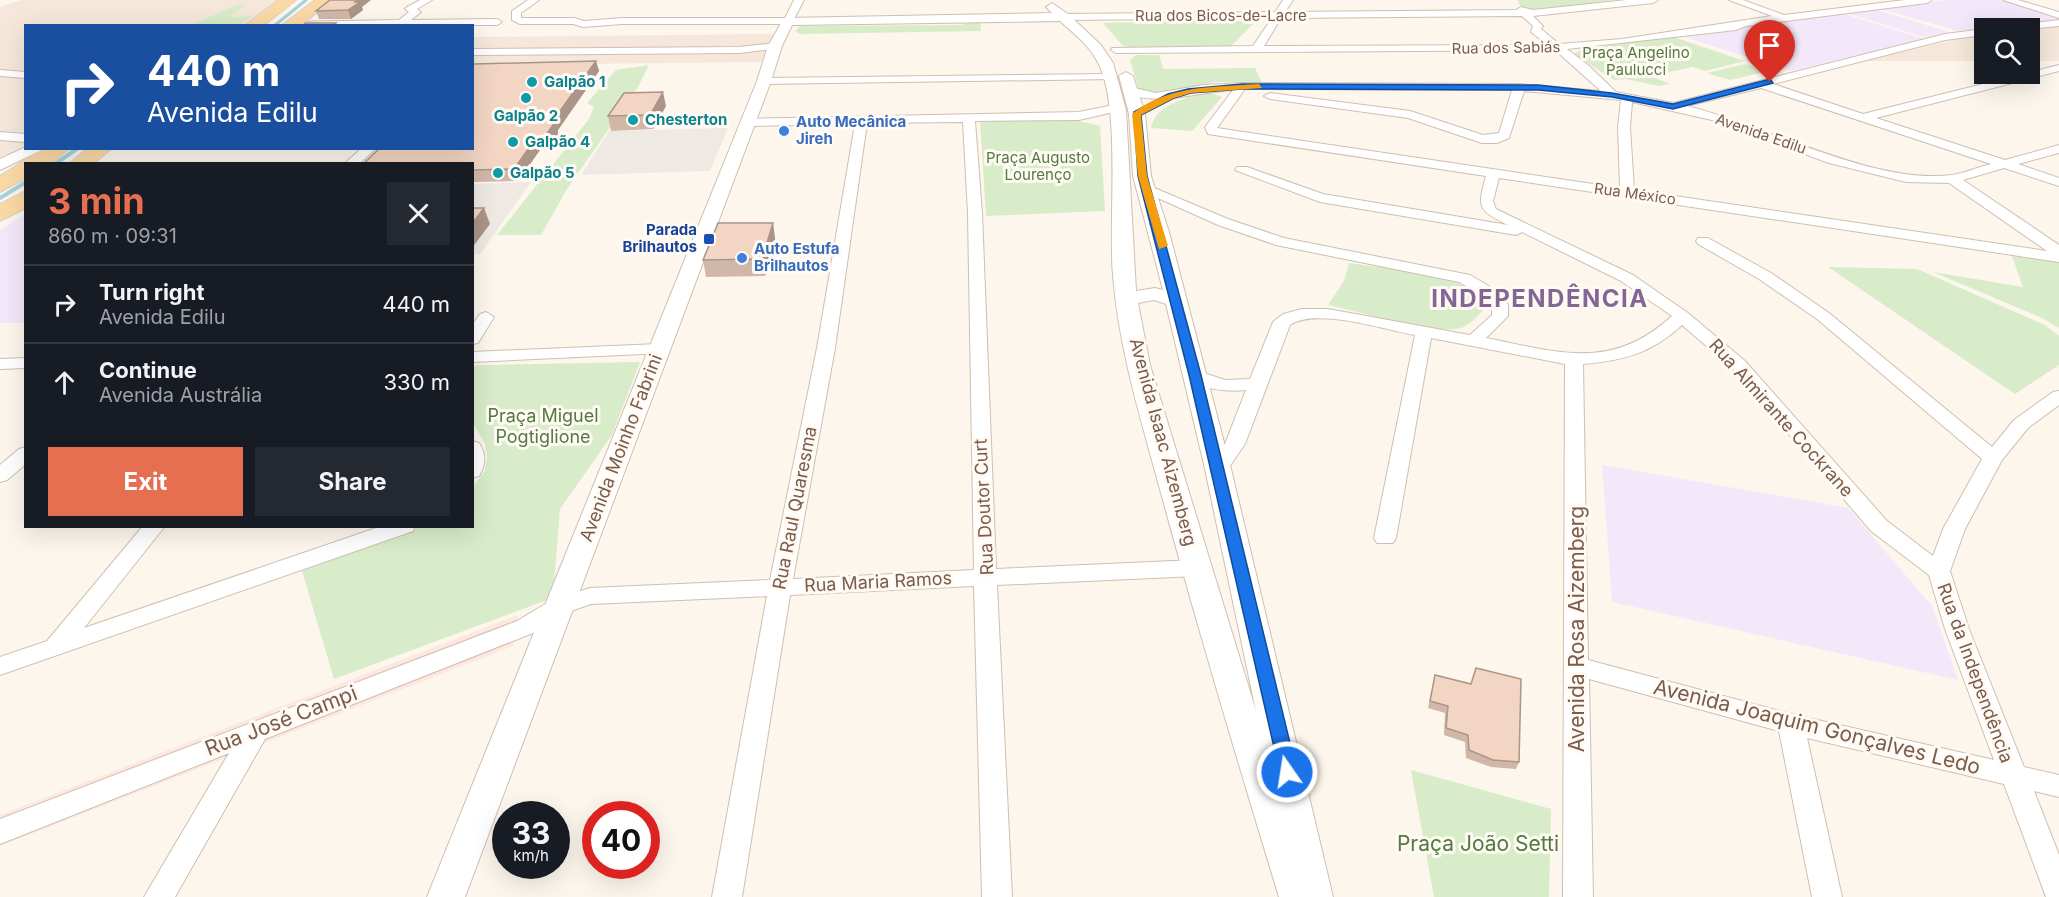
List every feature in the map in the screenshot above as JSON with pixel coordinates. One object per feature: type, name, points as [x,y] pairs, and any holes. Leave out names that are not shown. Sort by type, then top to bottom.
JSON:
[{"type":"main road","points":[[255,24],[289,0]]},
{"type":"main road","points":[[290,24],[324,0]]},
{"type":"main road","points":[[38,162],[57,150]]},
{"type":"main road","points":[[82,162],[99,150]]},
{"type":"main road","points":[[0,185],[24,170]]},
{"type":"main road","points":[[0,214],[24,199]]},
{"type":"street","points":[[402,23],[416,12],[410,9],[427,0]]},
{"type":"street","points":[[518,20],[515,13],[520,7],[534,0]]},
{"type":"street","name":"Avenida Moinho Fabrini","points":[[446,897],[774,51],[799,0]]},
{"type":"street","name":"Avenida Isaac Aizemberg","points":[[1044,0],[1083,34],[1106,63],[1110,77],[1118,108],[1125,287],[1138,364],[1218,645],[1298,897]]},
{"type":"street","points":[[1256,50],[1288,0]]},
{"type":"street","points":[[1384,15],[1390,0]]},
{"type":"street","name":"Rua dos Bicos-de-Lacre","points":[[788,21],[1523,13],[1646,0]]},
{"type":"street","points":[[1734,0],[1785,17]]},
{"type":"street","name":"Rua dos Sabiás","points":[[1106,38],[1256,50],[1557,47],[1629,41],[1643,37],[1736,27],[1743,23],[1785,17],[1927,0]]},
{"type":"street","points":[[2008,0],[2059,15]]},
{"type":"street","points":[[1511,2],[1518,5],[1523,13],[1538,26],[1535,30],[1585,68],[1612,95]]},
{"type":"street","points":[[1074,6],[1106,38],[1130,90],[1137,114],[1139,154],[1147,190],[1218,469],[1314,897]]},
{"type":"street","points":[[1172,16],[1180,8]]},
{"type":"street","points":[[474,51],[497,29],[518,20],[592,24],[622,21],[675,23],[694,20],[788,21]]},
{"type":"street","points":[[346,24],[418,24]]},
{"type":"street","points":[[2040,26],[2059,24]]},
{"type":"street","points":[[474,28],[497,29]]},
{"type":"street","points":[[1673,106],[1945,37],[1974,33]]},
{"type":"street","points":[[1083,34],[1106,38]]},
{"type":"street","points":[[474,52],[774,51]]},
{"type":"street","points":[[1865,117],[2059,68]]},
{"type":"street","points":[[0,73],[24,75]]},
{"type":"street","points":[[764,81],[1110,77]]},
{"type":"street","points":[[1761,84],[2059,182]]},
{"type":"street","points":[[1316,86],[1312,93],[1316,103]]},
{"type":"street","name":"Avenida Edilu","points":[[1240,89],[1316,86],[1519,87],[1612,95],[1673,106],[1740,125],[1863,168],[1906,178],[1952,179],[2059,148]]},
{"type":"street","points":[[1130,90],[1146,97],[1171,96],[1215,88],[1240,89],[1316,103],[1423,117],[1474,137],[1497,139],[1504,135],[1519,87]]},
{"type":"street","name":"Rua México","points":[[1240,89],[1211,127],[1212,131],[1493,174],[2059,254]]},
{"type":"street","points":[[1137,114],[1171,96]]},
{"type":"street","points":[[1627,193],[1624,127],[1628,98]]},
{"type":"street","points":[[748,122],[1079,116],[1118,108]]},
{"type":"street","points":[[1079,116],[1118,130]]},
{"type":"street","name":"Rua Doutor Curt","points":[[969,117],[997,897]]},
{"type":"street","name":"Rua Raul Quaresma","points":[[727,897],[780,587],[826,348],[862,120]]},
{"type":"street","points":[[0,136],[24,138]]},
{"type":"street","points":[[0,165],[34,150]]},
{"type":"street","points":[[352,162],[368,150]]},
{"type":"street","points":[[1242,170],[1320,198],[1462,223],[1529,232]]},
{"type":"street","points":[[1462,223],[1490,211],[1486,201],[1493,174]]},
{"type":"street","points":[[1952,179],[2059,254]]},
{"type":"street","points":[[1147,190],[1223,222],[1281,242],[1464,278],[1493,295],[1500,305],[1500,316],[1472,343]]},
{"type":"street","name":"Rua Almirante Cockrane","points":[[1490,211],[1627,278],[1682,316],[1739,366],[1879,526],[1905,548],[1939,570]]},
{"type":"street","points":[[1703,241],[1765,276],[1823,316],[1993,458]]},
{"type":"street","points":[[1125,287],[1155,294],[1173,287]]},
{"type":"street","points":[[1218,469],[1235,444],[1279,326],[1284,320],[1293,316],[1328,314],[1472,343],[1575,360],[1618,356],[1644,345],[1668,329],[1682,316]]},
{"type":"street","points":[[474,336],[486,317]]},
{"type":"street","points":[[1385,538],[1424,333]]},
{"type":"street","points":[[474,357],[658,349]]},
{"type":"street","name":"Avenida Rosa Aizemberg","points":[[1575,360],[1578,897]]},
{"type":"street","points":[[0,364],[24,363]]},
{"type":"street","points":[[1195,375],[1216,385],[1228,387],[1257,383]]},
{"type":"street","name":"Rua da Independência","points":[[2059,396],[2021,424],[1993,458],[1954,529],[1939,570],[1942,587],[2059,892]]},
{"type":"street","points":[[0,477],[24,455]]},
{"type":"street","points":[[54,648],[153,528]]},
{"type":"street","points":[[0,666],[399,528]]},
{"type":"street","name":"Rua Maria Ramos","points":[[560,606],[590,596],[1197,568]]},
{"type":"street","name":"Rua José Campi","points":[[0,832],[494,637],[525,627],[560,606]]},
{"type":"street","name":"Avenida Joaquim Gonçalves Ledo","points":[[1576,666],[1791,724],[2059,786]]},
{"type":"street","points":[[1791,724],[1827,897]]},
{"type":"street","points":[[159,897],[255,732]]},
{"type":"shaded area","points":[[21,0],[282,0],[248,24],[24,24],[24,148],[0,160],[0,7]]},
{"type":"shaded area","points":[[1948,0],[2000,0],[2059,17],[2059,21],[2040,23],[2040,18],[1974,18],[1974,29],[1958,31],[1881,9]]},
{"type":"shaded area","points":[[1871,8],[1949,32],[1924,37],[1846,13]]},
{"type":"shaded area","points":[[1841,13],[1925,39],[1791,71],[1678,35]]},
{"type":"shaded area","points":[[2059,26],[2059,61],[2040,61],[2040,28]]},
{"type":"shaded area","points":[[775,34],[764,62],[474,65],[474,37]]},
{"type":"shaded area","points":[[1974,37],[1974,61],[1865,61]]},
{"type":"shaded area","points":[[728,128],[710,171],[581,175],[609,131]]},
{"type":"shaded area","points":[[531,182],[480,254],[474,254],[474,184]]},
{"type":"shaded area","points":[[24,215],[24,323],[0,323],[0,230]]},
{"type":"shaded area","points":[[1602,465],[1848,508],[1932,606],[1958,680],[1612,602]]},
{"type":"shaded area","points":[[518,615],[513,646],[0,846],[0,815]]},
{"type":"green space","points":[[1518,0],[1614,0],[1550,9],[1521,9]]},
{"type":"green space","points":[[241,3],[245,5],[229,17],[253,16],[240,24],[193,24]]},
{"type":"green space","points":[[1227,20],[1254,23],[1231,46],[1129,47],[1122,45],[1103,23]]},
{"type":"green space","points":[[980,22],[981,31],[800,34],[795,31],[800,26],[961,25]]},
{"type":"green space","name":"Praça Angelino Paulucci","points":[[1673,37],[1745,61],[1705,71],[1693,67],[1650,76],[1670,84],[1659,86],[1626,79],[1614,80],[1574,54],[1582,49]]},
{"type":"green space","points":[[1136,55],[1159,55],[1163,69],[1255,68],[1262,82],[1215,82],[1161,93],[1139,90],[1130,60]]},
{"type":"green space","points":[[1745,64],[1768,71],[1730,80],[1707,73]]},
{"type":"green space","points":[[649,65],[638,87],[567,189],[541,235],[497,235],[589,119],[594,107],[587,103],[616,70]]},
{"type":"green space","points":[[1210,93],[1222,97],[1192,131],[1151,128],[1159,113],[1166,107],[1193,96]]},
{"type":"green space","name":"Praça Augusto Lourenço","points":[[980,120],[1074,120],[1100,126],[1105,211],[986,216]]},
{"type":"green space","points":[[2012,256],[2059,262],[2059,328],[2042,318],[1933,272],[2023,287]]},
{"type":"green space","points":[[1349,263],[1424,273],[1442,278],[1476,292],[1489,303],[1469,324],[1461,328],[1449,329],[1416,325],[1328,305],[1344,281]]},
{"type":"green space","points":[[1828,267],[1917,269],[2045,325],[2059,336],[2059,365],[2015,394]]},
{"type":"green space","name":"Praça Miguel Pogtiglione","points":[[640,362],[612,435],[560,509],[554,583],[547,600],[334,679],[302,571],[417,528],[474,528],[474,486],[485,471],[487,457],[485,444],[474,425],[474,367],[476,365]]},
{"type":"green space","name":"Praça João Setti","points":[[1411,770],[1551,809],[1549,897],[1434,897]]},
{"type":"building","points":[[330,0],[358,0],[355,2],[360,2],[348,10],[316,11]]},
{"type":"building","points":[[305,23],[336,23],[335,24]]},
{"type":"building","points":[[596,61],[552,122],[555,122],[544,138],[536,138],[514,169],[474,170],[474,162],[365,162],[378,150],[474,150],[474,64]]},
{"type":"building","points":[[663,92],[650,115],[608,116],[624,93]]},
{"type":"building","points":[[474,208],[484,208],[474,221]]},
{"type":"building","points":[[718,223],[773,223],[762,259],[703,260]]},
{"type":"building","points":[[1476,668],[1521,679],[1519,762],[1493,760],[1469,750],[1468,735],[1446,728],[1448,706],[1430,701],[1435,675],[1471,684]]},
{"type":"waterway","points":[[276,24],[306,0]]},
{"type":"waterway","points":[[58,162],[75,150]]},
{"type":"waterway","points":[[0,198],[24,183]]},
{"type":"slow traffic","points":[[1163,246],[1142,176],[1137,114],[1171,96],[1191,91],[1259,86]]},
{"type":"place","name":"Galpão 1","points":[[532,82]]},
{"type":"place","name":"Galpão 2","points":[[526,98]]},
{"type":"place","name":"Chesterton","points":[[633,120]]},
{"type":"place","name":"Auto Mecânica Jireh","points":[[784,131]]},
{"type":"place","name":"Galpão 4","points":[[513,142]]},
{"type":"place","name":"Galpão 5","points":[[498,173]]},
{"type":"place","name":"Parada Brilhautos","points":[[709,239]]},
{"type":"place","name":"Auto Estufa Brilhautos","points":[[742,258]]},
{"type":"district","name":"INDEPENDÊNCIA","points":[[1540,299]]},
{"type":"route","points":[[1287,772],[1218,469],[1159,232],[1142,176],[1137,114],[1171,96],[1202,89],[1242,86],[1538,87],[1584,91],[1673,106],[1770,82]]}]
